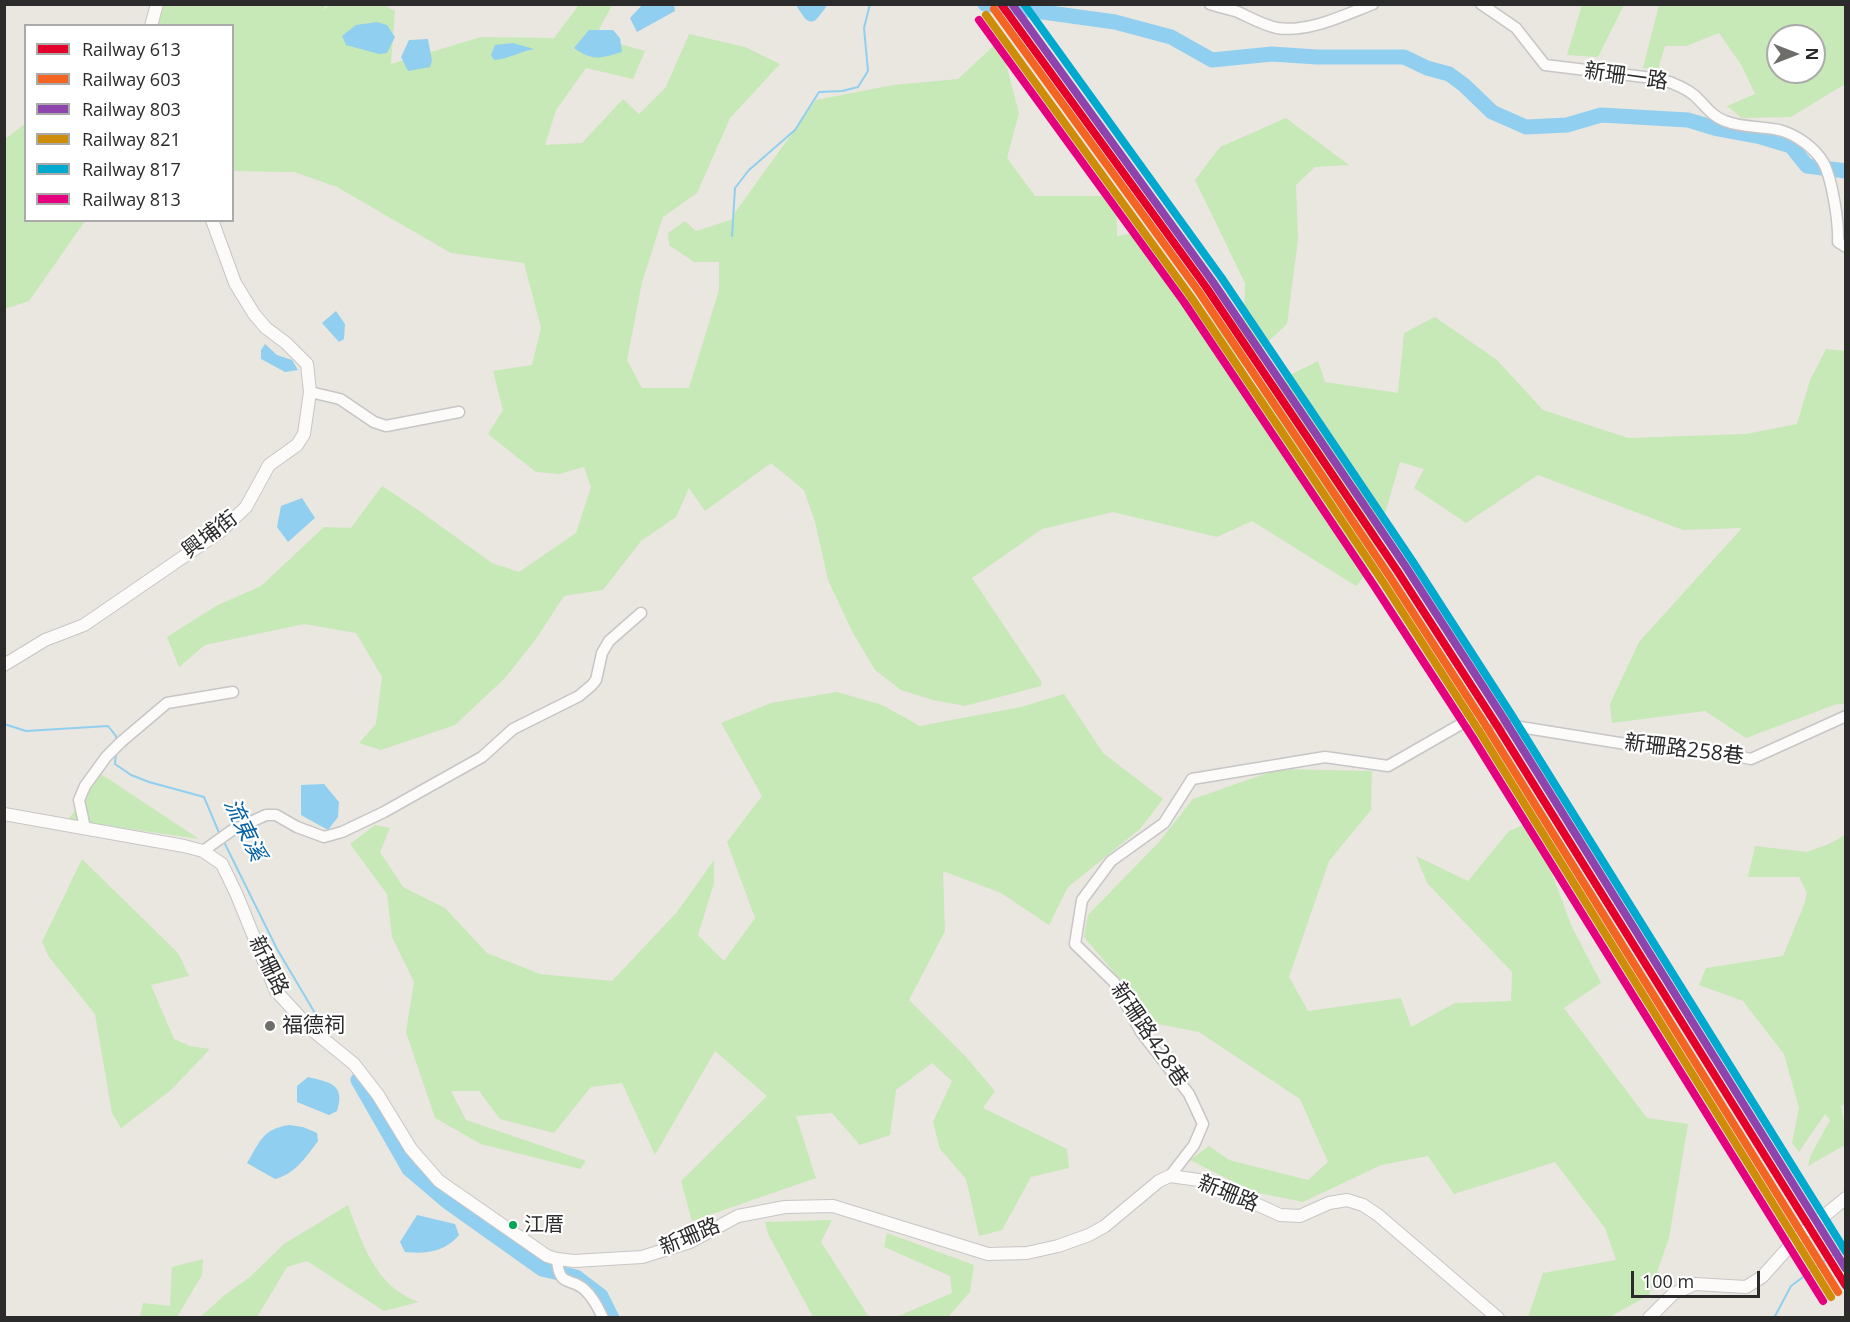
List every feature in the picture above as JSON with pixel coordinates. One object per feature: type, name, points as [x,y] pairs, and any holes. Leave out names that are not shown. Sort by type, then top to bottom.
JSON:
[{"type":"street","points":[[152,24],[157,4]]},
{"type":"street","points":[[1210,4],[1278,28],[1300,28],[1373,4]]},
{"type":"street","name":"新珊一路","points":[[1482,4],[1516,28],[1545,65],[1662,79],[1680,85],[1694,95],[1712,114],[1740,125],[1781,130],[1793,135],[1815,152],[1824,163],[1837,214],[1838,242],[1845,247]]},
{"type":"street","name":"興埔街","points":[[4,665],[45,640],[84,625],[221,531],[246,507],[269,465],[297,445],[304,434],[310,392],[307,364],[286,343],[266,328],[254,314],[235,283],[213,222]]},
{"type":"street","points":[[310,392],[340,399],[374,422],[386,426],[459,412]]},
{"type":"street","points":[[4,814],[207,847],[231,831],[266,814],[276,814],[297,827],[324,837],[342,832],[384,812],[482,757],[513,729],[579,696],[596,680],[602,653],[609,640],[641,613]]},
{"type":"street","points":[[85,828],[79,800],[85,786],[106,757],[121,742],[167,703],[233,692]]},
{"type":"street","name":"新珊路258巷","points":[[1514,726],[1626,744],[1702,749],[1751,759],[1845,716]]},
{"type":"street","name":"新珊路428巷","points":[[1170,1176],[1194,1145],[1203,1124],[1189,1094],[1141,1032],[1114,982],[1075,944],[1082,900],[1111,861],[1164,823],[1192,778],[1325,757],[1388,766],[1470,719],[1485,723]]},
{"type":"street","name":"新珊路","points":[[207,847],[222,864],[236,893],[276,991],[311,1029],[354,1064],[378,1095],[418,1157],[439,1181],[547,1256],[559,1268],[589,1261],[642,1257],[690,1242],[738,1216],[785,1207],[833,1206],[988,1254],[1027,1253],[1058,1246],[1089,1235],[1105,1226],[1159,1181],[1170,1176],[1206,1181],[1280,1215],[1300,1216],[1329,1203],[1347,1200],[1363,1205],[1378,1215],[1498,1317]]},
{"type":"street","points":[[1649,1317],[1673,1294],[1695,1284],[1746,1287],[1762,1277],[1796,1239],[1845,1198]]},
{"type":"street","points":[[559,1268],[566,1282],[584,1290],[597,1304],[603,1317]]},
{"type":"green space","points":[[164,5],[325,5],[324,10],[329,5],[384,5],[395,11],[391,64],[481,37],[554,38],[579,5],[615,5],[611,7],[595,37],[645,51],[633,79],[586,68],[556,110],[545,145],[582,143],[623,99],[639,114],[666,87],[689,34],[745,47],[780,64],[730,118],[697,193],[663,217],[642,282],[627,360],[642,388],[689,388],[719,290],[719,262],[694,262],[669,245],[668,233],[685,221],[696,231],[733,219],[734,214],[816,100],[893,85],[958,79],[1000,40],[1019,113],[1007,158],[1035,196],[1116,196],[1117,236],[1140,232],[1219,328],[1244,316],[1245,283],[1195,180],[1220,147],[1286,118],[1349,165],[1315,167],[1296,185],[1298,240],[1287,324],[1243,365],[1252,394],[1318,361],[1325,382],[1398,393],[1404,333],[1435,317],[1497,360],[1543,410],[1628,438],[1746,434],[1797,424],[1810,380],[1826,349],[1845,351],[1845,704],[1837,704],[1746,738],[1705,711],[1612,723],[1610,704],[1639,642],[1742,528],[1683,530],[1538,475],[1466,523],[1414,488],[1424,469],[1400,462],[1368,572],[1356,586],[1252,521],[1217,537],[1113,512],[1042,529],[972,578],[1041,681],[1041,686],[965,706],[933,700],[901,690],[875,670],[852,631],[828,580],[815,522],[804,490],[771,463],[705,511],[689,488],[676,517],[641,541],[603,590],[564,596],[536,639],[505,678],[455,725],[381,750],[359,743],[376,724],[382,677],[356,633],[304,624],[205,645],[179,667],[167,637],[216,606],[261,586],[324,527],[351,528],[382,486],[492,563],[519,572],[576,533],[591,487],[584,467],[559,474],[536,472],[488,434],[503,410],[493,371],[532,365],[541,328],[524,263],[451,253],[337,187],[294,172],[234,171],[234,24],[159,24]]},
{"type":"green space","points":[[1582,5],[1624,5],[1598,57],[1567,55]]},
{"type":"green space","points":[[1659,5],[1845,5],[1845,84],[1791,117],[1742,118],[1727,106],[1755,94],[1742,66],[1719,33],[1686,46],[1665,46],[1658,69],[1643,68]]},
{"type":"green space","points":[[24,125],[24,222],[84,222],[29,301],[5,309],[5,139]]},
{"type":"green space","points":[[837,692],[882,705],[920,726],[1021,707],[1064,694],[1103,753],[1163,799],[1140,829],[1068,887],[1049,925],[1001,893],[943,871],[945,931],[909,1000],[965,1056],[995,1091],[983,1108],[1067,1149],[1069,1168],[1031,1177],[1002,1230],[979,1236],[966,1179],[940,1149],[933,1122],[952,1081],[932,1063],[896,1090],[890,1135],[860,1145],[832,1113],[796,1116],[816,1178],[692,1221],[681,1181],[767,1096],[715,1051],[655,1155],[622,1083],[591,1087],[554,1133],[500,1119],[479,1091],[451,1091],[466,1120],[586,1161],[580,1169],[481,1144],[435,1118],[406,1032],[414,982],[392,937],[387,894],[350,844],[375,825],[390,828],[380,852],[403,887],[445,908],[487,953],[540,974],[612,981],[677,912],[714,860],[714,883],[698,935],[724,961],[755,918],[727,842],[762,796],[721,723],[771,703]]},
{"type":"green space","points":[[1279,769],[1372,771],[1371,810],[1329,861],[1289,977],[1308,1011],[1401,998],[1411,1027],[1455,1003],[1511,1001],[1512,972],[1427,883],[1416,856],[1468,881],[1509,831],[1532,821],[1572,927],[1601,983],[1564,1008],[1647,1118],[1688,1124],[1669,1238],[1649,1295],[1610,1317],[1528,1317],[1543,1273],[1616,1260],[1605,1228],[1555,1162],[1454,1194],[1428,1156],[1381,1165],[1303,1202],[1254,1192],[1190,1160],[1209,1146],[1229,1160],[1308,1180],[1328,1162],[1300,1099],[1199,1032],[1158,1024],[1084,937],[1088,915],[1159,842],[1193,799]]},
{"type":"green space","points":[[101,774],[199,839],[68,820]]},
{"type":"green space","points":[[1845,835],[1846,1104],[1841,1106],[1845,1145],[1808,1166],[1810,1157],[1830,1120],[1825,1114],[1799,1152],[1792,1143],[1799,1108],[1784,1054],[1743,1001],[1699,985],[1706,968],[1783,956],[1804,905],[1807,893],[1799,877],[1748,877],[1755,846],[1807,852]]},
{"type":"green space","points":[[82,859],[178,953],[189,976],[151,985],[174,1039],[190,1046],[210,1049],[170,1091],[121,1128],[112,1113],[95,1014],[49,957],[42,942]]},
{"type":"green space","points":[[348,1205],[365,1249],[381,1275],[404,1295],[419,1302],[384,1311],[307,1261],[287,1267],[257,1317],[200,1317],[250,1277],[284,1244]]},
{"type":"green space","points":[[832,1220],[821,1242],[869,1317],[811,1317],[812,1315],[768,1234],[765,1222]]},
{"type":"green space","points":[[887,1233],[974,1265],[970,1292],[948,1317],[896,1317],[952,1293],[950,1276],[884,1247]]},
{"type":"green space","points":[[203,1259],[202,1275],[177,1317],[140,1317],[143,1303],[170,1306],[172,1267]]},
{"type":"water","points":[[643,4],[674,5],[675,11],[637,32],[630,18]]},
{"type":"water","points":[[377,22],[387,25],[395,37],[387,53],[379,54],[346,45],[342,36],[356,25]]},
{"type":"water","points":[[589,30],[613,30],[620,38],[622,52],[592,57],[574,48]]},
{"type":"water","points":[[428,39],[432,61],[430,67],[408,71],[401,57],[409,40]]},
{"type":"water","points":[[513,43],[534,49],[494,60],[491,55],[495,45]]},
{"type":"water","points":[[336,311],[345,324],[344,339],[339,342],[322,323]]},
{"type":"water","points":[[265,344],[277,355],[292,360],[298,370],[285,372],[261,359],[261,350]]},
{"type":"water","points":[[302,498],[315,518],[288,542],[277,527],[281,506]]},
{"type":"water","points":[[324,784],[339,802],[338,817],[328,830],[301,815],[301,785]]},
{"type":"water","points":[[308,1077],[334,1086],[339,1095],[337,1111],[329,1115],[297,1102],[297,1086]]},
{"type":"water","points":[[289,1125],[303,1127],[317,1133],[318,1141],[294,1169],[275,1179],[247,1163],[267,1133]]},
{"type":"water","points":[[417,1215],[455,1224],[459,1235],[448,1245],[435,1251],[405,1252],[400,1242]]},
{"type":"waterway","points":[[804,4],[811,14],[819,4]]},
{"type":"waterway","points":[[732,236],[735,188],[749,170],[795,130],[819,92],[842,91],[858,87],[868,71],[864,28],[870,4]]},
{"type":"waterway","points":[[985,4],[1115,22],[1171,37],[1212,60],[1272,54],[1317,57],[1404,57],[1427,68],[1449,74],[1492,112],[1526,127],[1567,125],[1601,115],[1688,120],[1791,146],[1807,166],[1846,171]]},
{"type":"waterway","name":"流東溪","points":[[4,724],[26,731],[108,726],[116,736],[116,741]]},
{"type":"waterway","name":"流東溪","points":[[116,753],[115,764],[131,775],[204,797],[220,835]]},
{"type":"waterway","name":"流東溪","points":[[223,840],[277,949],[325,1030]]},
{"type":"waterway","name":"流東溪","points":[[358,1080],[409,1169],[449,1203],[542,1269],[576,1277],[601,1296],[612,1318]]},
{"type":"waterway","points":[[1774,1318],[1791,1286],[1846,1245]]},
{"type":"tunnel","points":[[1485,723],[1514,726]]},
{"type":"rail line","name":"613","points":[[1001,4],[1206,287],[1398,572],[1496,724],[1846,1286]]},
{"type":"rail line","name":"803","points":[[1012,4],[1213,282],[1406,567],[1504,719],[1846,1269]]},
{"type":"rail line","name":"817","points":[[1024,4],[1221,277],[1413,562],[1511,714],[1846,1252]]},
{"type":"rail line","name":"603","points":[[994,9],[1199,292],[1390,577],[1488,729],[1838,1292]]},
{"type":"rail line","name":"821","points":[[986,15],[1191,297],[1383,582],[1481,734],[1831,1297]]},
{"type":"rail line","name":"813","points":[[979,20],[1184,302],[1375,587],[1473,738],[1823,1301]]},
{"type":"place","name":"福德祠","points":[[270,1026]]},
{"type":"place","name":"江厝","points":[[513,1225]]}]
